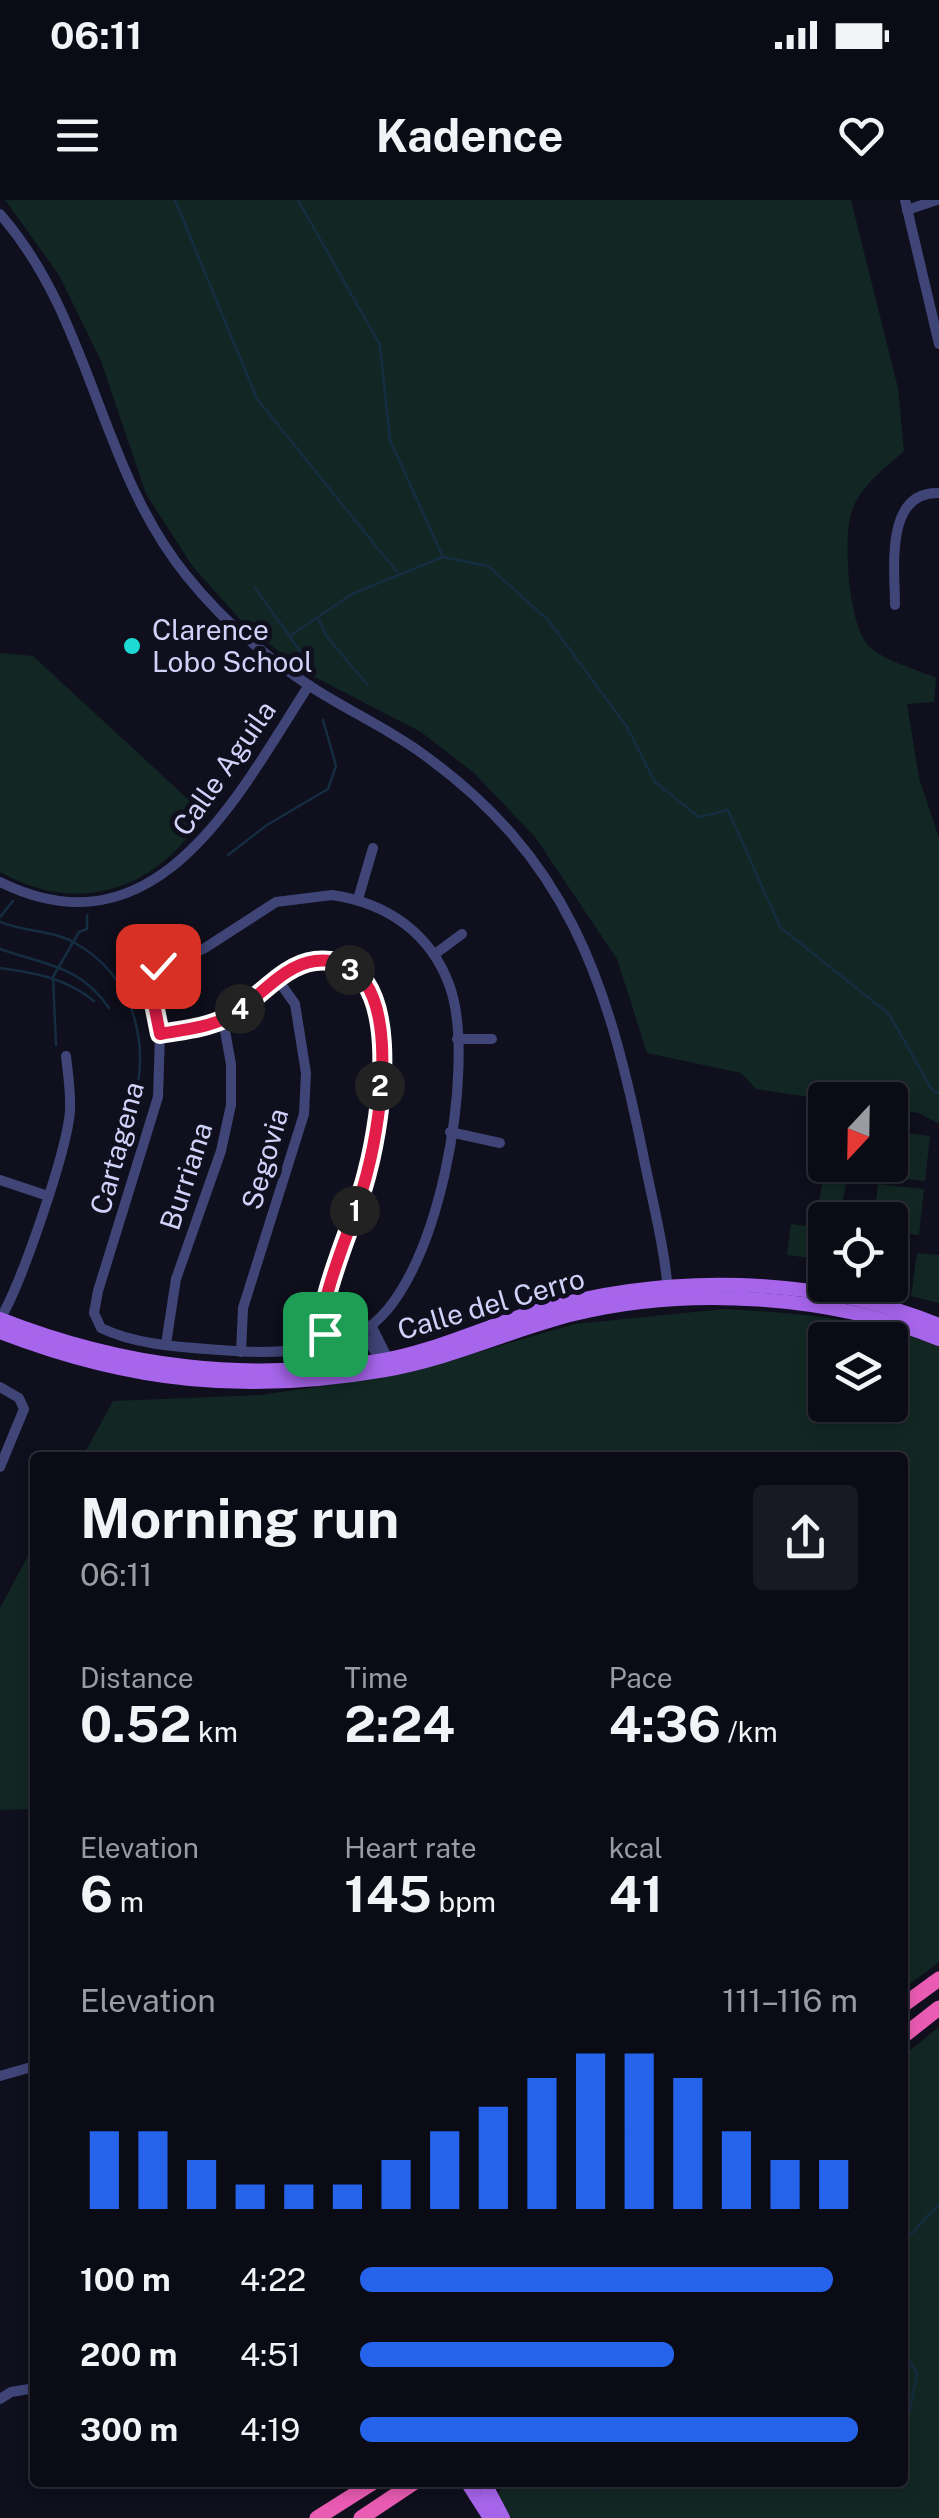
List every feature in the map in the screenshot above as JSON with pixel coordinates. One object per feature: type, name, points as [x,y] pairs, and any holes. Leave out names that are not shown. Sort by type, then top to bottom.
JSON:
[{"type":"highway","points":[[908,2001],[939,1978]]},
{"type":"highway","points":[[908,2031],[939,2008]]},
{"type":"highway","points":[[317,2518],[366,2487]]},
{"type":"highway","points":[[361,2518],[408,2487]]},
{"type":"main road","name":"Calle del Cerro","points":[[0,1319],[58,1342],[180,1369],[292,1372],[430,1361],[577,1314],[668,1295],[790,1288],[858,1300],[939,1326]]},
{"type":"main road","name":"Calle del Cerro","points":[[668,1295],[789,1303],[857,1315],[939,1339]]},
{"type":"main road","name":"Calle del Cerro","points":[[0,1332],[54,1353],[179,1381],[229,1385],[383,1365]]},
{"type":"main road","points":[[470,2487],[490,2518]]},
{"type":"main road","points":[[487,2487],[503,2518]]},
{"type":"street","points":[[937,200],[906,205],[939,344]]},
{"type":"street","points":[[0,214],[25,242],[60,304],[116,457],[160,541],[214,608],[309,685],[418,750],[449,774],[504,825],[550,882],[585,942],[611,1014],[668,1295]]},
{"type":"street","points":[[895,605],[895,536],[901,516],[914,501],[939,493]]},
{"type":"street","name":"Calle Aguila","points":[[0,882],[44,900],[90,902],[114,899],[159,880],[184,861],[213,827],[309,685]]},
{"type":"street","points":[[166,1344],[241,1352],[326,1344],[366,1328],[396,1301],[411,1275],[439,1189],[450,1132],[456,1006],[434,954],[388,910],[358,899],[372,848]]},
{"type":"street","name":"Cartagena","points":[[166,1344],[101,1328],[94,1313],[158,1097],[160,1034],[150,976],[158,966],[205,948],[276,902],[299,896],[358,899]]},
{"type":"street","points":[[434,954],[462,934]]},
{"type":"street","points":[[160,1034],[223,1020],[293,968],[311,962],[341,964],[360,975],[370,988],[380,1018],[377,1125],[367,1172],[324,1307],[326,1344]]},
{"type":"street","name":"Segovia","points":[[241,1352],[243,1308],[304,1114],[306,1074],[295,1004],[278,980]]},
{"type":"street","name":"Burriana","points":[[166,1344],[176,1279],[221,1151],[231,1105],[231,1064],[223,1020]]},
{"type":"street","points":[[457,1039],[492,1039]]},
{"type":"street","points":[[0,1319],[21,1275],[70,1112],[66,1056]]},
{"type":"street","points":[[450,1132],[500,1142]]},
{"type":"street","points":[[0,1180],[46,1195]]},
{"type":"street","points":[[366,1328],[385,1353],[383,1365]]},
{"type":"street","points":[[0,1387],[19,1398],[24,1410],[0,1467]]},
{"type":"street","points":[[0,2076],[30,2067]]},
{"type":"street","points":[[0,2399],[11,2392],[30,2389]]},
{"type":"green space","points":[[5,200],[851,200],[898,388],[904,451],[869,484],[853,508],[848,537],[851,598],[860,633],[873,650],[936,678],[934,702],[907,704],[919,778],[939,838],[939,1124],[908,1111],[908,1082],[808,1082],[808,1097],[756,1089],[741,1073],[647,1053],[617,959],[535,837],[474,773],[421,732],[307,673],[246,626],[193,567],[146,494],[101,361],[59,275]]},
{"type":"green space","points":[[0,653],[33,656],[204,814],[186,840],[164,861],[115,888],[87,893],[30,886],[0,872]]},
{"type":"green space","points":[[908,1133],[930,1136],[925,1181],[908,1179]]},
{"type":"green space","points":[[822,1182],[846,1182],[842,1202],[819,1202]]},
{"type":"green space","points":[[878,1184],[924,1189],[919,1235],[908,1234],[908,1202],[876,1202]]},
{"type":"green space","points":[[791,1224],[808,1226],[808,1258],[787,1255]]},
{"type":"green space","points":[[917,1253],[939,1255],[939,1303],[911,1296]]},
{"type":"green space","points":[[724,1309],[853,1322],[808,1322],[808,1422],[908,1422],[908,1335],[939,1346],[939,1962],[908,1985],[908,1452],[85,1452],[113,1401],[261,1395],[402,1374],[575,1324]]},
{"type":"green space","points":[[30,1552],[30,1809],[0,1810],[0,1608]]},
{"type":"green space","points":[[939,2027],[939,2518],[506,2518],[497,2496],[502,2487],[908,2487],[908,2052]]},
{"type":"waterway","points":[[175,200],[257,399],[397,572]]},
{"type":"waterway","points":[[298,200],[380,345],[390,440],[442,555]]},
{"type":"waterway","points":[[291,635],[352,594],[443,557],[488,566],[548,620],[627,727],[655,782],[699,817],[728,810],[780,927],[889,1014],[932,1090],[939,1094]]},
{"type":"waterway","points":[[255,588],[313,669]]},
{"type":"waterway","points":[[318,618],[327,637],[368,685]]},
{"type":"waterway","points":[[228,855],[267,825],[328,789],[336,766],[323,720]]},
{"type":"waterway","points":[[0,917],[13,901]]},
{"type":"waterway","points":[[56,1045],[53,977],[79,932],[87,929],[87,915]]},
{"type":"waterway","points":[[0,922],[75,943],[111,974],[124,993],[138,1036],[140,1059],[133,1105]]},
{"type":"waterway","points":[[0,949],[73,975],[109,1008]]},
{"type":"waterway","points":[[0,968],[61,982],[94,1001]]},
{"type":"waterway","points":[[908,2238],[939,2204]]},
{"type":"waterway","points":[[908,2358],[917,2373],[908,2411]]},
{"type":"waterway","points":[[593,2489],[603,2487]]},
{"type":"place","name":"Clarence Lobo School","points":[[132,646]]},
{"type":"route","points":[[158,966],[149,979],[160,1034],[223,1020],[254,1001],[293,968],[311,962],[341,964],[360,975],[370,988],[380,1018],[377,1125],[367,1172],[324,1307],[325,1334]]}]
